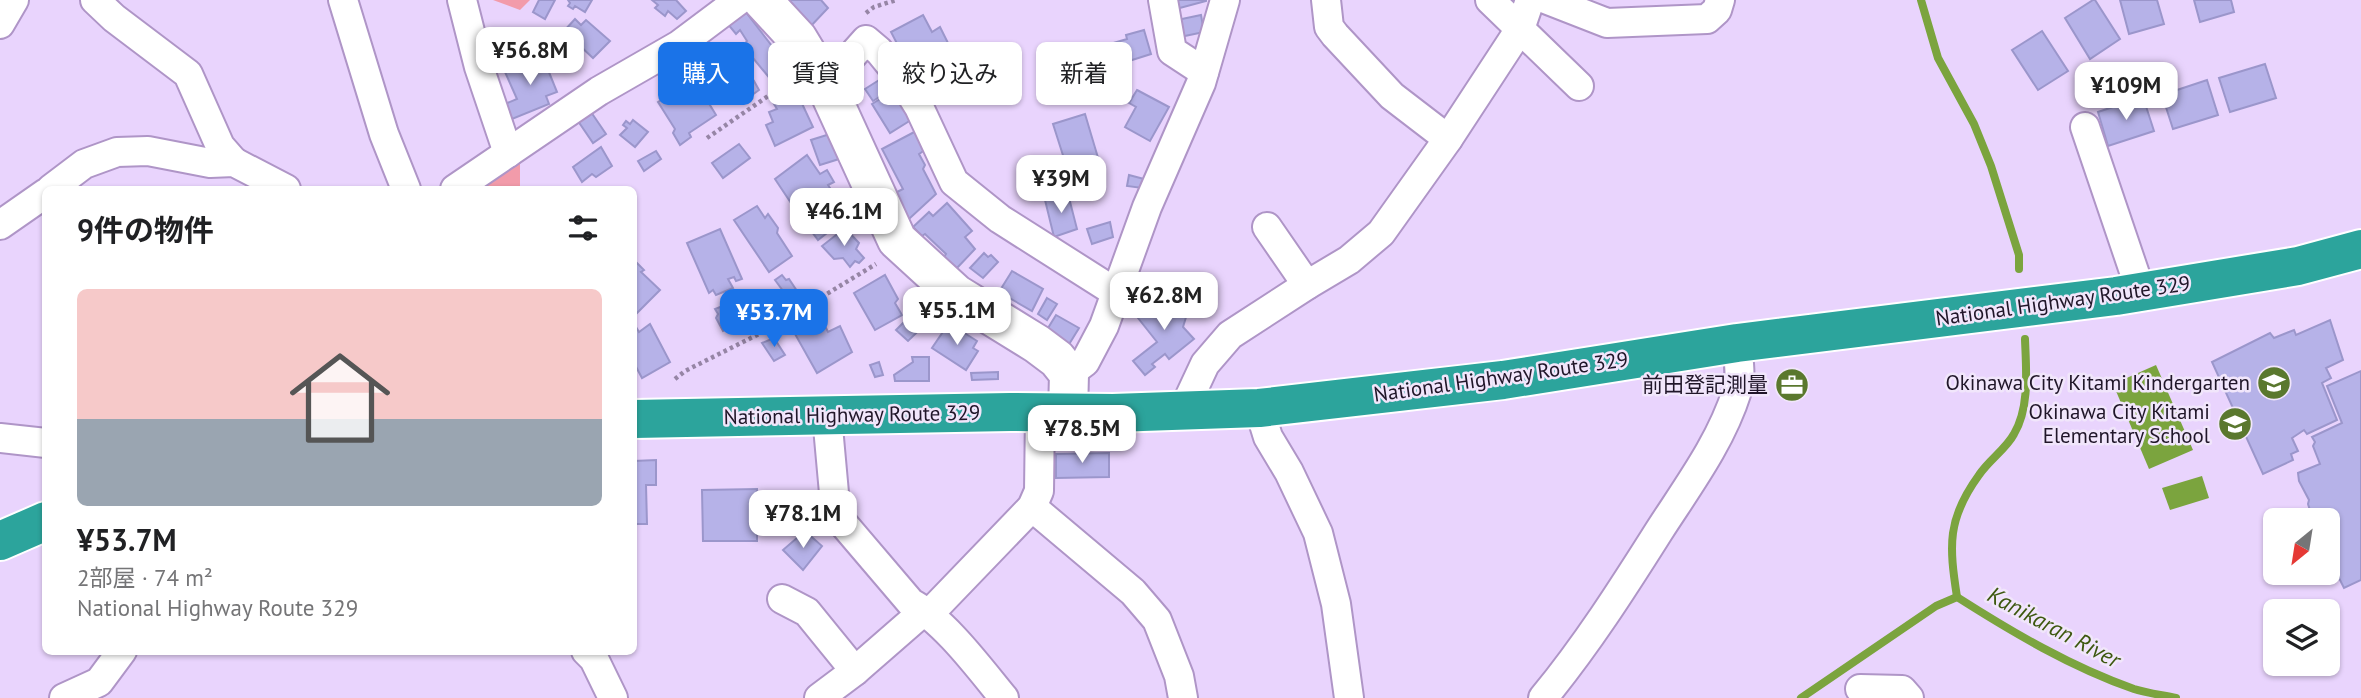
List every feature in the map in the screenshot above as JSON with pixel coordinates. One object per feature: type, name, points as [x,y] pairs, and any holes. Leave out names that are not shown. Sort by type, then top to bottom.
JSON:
[{"type":"highway","name":"National Highway Route 329","points":[[637,419],[1259,408],[1503,380],[1737,343],[2141,292],[2298,266],[2361,249]]},
{"type":"highway","points":[[0,541],[42,523]]},
{"type":"main road","points":[[762,0],[800,42]]},
{"type":"main road","points":[[833,105],[897,240],[956,295],[1037,344],[1057,359],[1069,374],[1054,413]]},
{"type":"street","points":[[0,24],[13,0]]},
{"type":"street","points":[[95,0],[114,18],[188,74],[220,146],[234,162],[280,186]]},
{"type":"street","points":[[343,0],[384,134],[405,186]]},
{"type":"street","points":[[462,0],[478,67],[508,153]]},
{"type":"street","points":[[459,186],[599,91],[679,45],[739,0]]},
{"type":"street","points":[[1163,0],[1172,51],[1204,72]]},
{"type":"street","points":[[1069,374],[1085,362],[1104,326],[1147,206],[1204,72],[1225,0]]},
{"type":"street","points":[[1326,0],[1329,27],[1335,34],[1392,96],[1448,139]]},
{"type":"street","points":[[1490,0],[1579,86]]},
{"type":"street","points":[[1183,411],[1205,364],[1230,335],[1349,260],[1381,233],[1448,139],[1520,29],[1530,0]]},
{"type":"street","points":[[1548,0],[1607,23],[1707,19],[1717,10],[1720,0]]},
{"type":"street","points":[[864,42],[866,40],[880,51],[901,78],[919,107],[954,182],[1000,219],[1115,292]]},
{"type":"street","points":[[2085,127],[2141,292]]},
{"type":"street","points":[[55,186],[84,164],[117,152],[148,150],[210,163],[234,162]]},
{"type":"street","points":[[0,225],[42,196]]},
{"type":"street","points":[[1267,227],[1307,285]]},
{"type":"street","points":[[1543,698],[1628,579],[1702,466],[1723,427],[1737,389],[1740,374],[1737,343]]},
{"type":"street","points":[[1259,408],[1268,437],[1289,472],[1318,533],[1336,604],[1349,698]]},
{"type":"street","points":[[819,698],[927,612],[1032,507],[1039,491],[1054,413]]},
{"type":"street","points":[[827,416],[836,515],[911,603],[927,612],[1004,698]]},
{"type":"street","points":[[0,438],[42,443]]},
{"type":"street","points":[[1032,507],[1133,592],[1157,621],[1179,676],[1184,698]]},
{"type":"street","points":[[782,599],[807,612],[855,671]]},
{"type":"street","points":[[64,698],[99,682],[119,655]]},
{"type":"street","points":[[590,655],[612,698]]},
{"type":"street","points":[[1860,689],[1902,690],[1909,698]]},
{"type":"path","points":[[707,138],[768,105]]},
{"type":"path","points":[[675,379],[685,371],[769,328],[903,246]]},
{"type":"shaded area","points":[[493,0],[530,0],[520,10]]},
{"type":"shaded area","points":[[520,154],[520,186],[472,186]]},
{"type":"shaded area","points":[[2156,365],[2193,450],[2149,469],[2113,384]]},
{"type":"shaded area","points":[[2202,476],[2209,498],[2170,510],[2162,488]]},
{"type":"building","points":[[539,0],[555,0],[545,19],[533,12]]},
{"type":"building","points":[[568,0],[592,0],[585,12],[575,6],[573,9],[568,6]]},
{"type":"building","points":[[652,0],[676,0],[686,11],[677,19],[668,11],[665,16],[655,8],[658,5]]},
{"type":"building","points":[[781,0],[821,0],[828,8],[809,28]]},
{"type":"building","points":[[1174,0],[1206,0],[1206,1],[1176,9]]},
{"type":"building","points":[[2093,0],[2120,39],[2090,59],[2065,18]]},
{"type":"building","points":[[2120,0],[2157,0],[2164,24],[2129,34]]},
{"type":"building","points":[[2194,0],[2231,0],[2234,12],[2200,22]]},
{"type":"building","points":[[745,11],[769,42],[768,76],[754,59],[754,42],[746,42],[740,30],[736,34],[727,23]]},
{"type":"building","points":[[923,15],[932,32],[940,27],[948,42],[896,42],[891,32]]},
{"type":"building","points":[[1201,15],[1204,32],[1180,37],[1177,20]]},
{"type":"building","points":[[575,19],[581,25],[586,20],[610,41],[593,58],[564,31]]},
{"type":"building","points":[[1144,30],[1151,54],[1132,60],[1132,42],[1117,42],[1127,39],[1126,35]]},
{"type":"building","points":[[2042,31],[2068,71],[2038,90],[2012,50]]},
{"type":"building","points":[[542,55],[557,92],[546,96],[549,104],[512,119],[505,104],[517,99],[505,72]]},
{"type":"building","points":[[2265,64],[2276,98],[2230,112],[2219,78]]},
{"type":"building","points":[[2207,80],[2218,115],[2173,129],[2162,95]]},
{"type":"building","points":[[754,81],[759,90],[754,94]]},
{"type":"building","points":[[878,81],[878,98],[873,101],[865,89]]},
{"type":"building","points":[[1137,90],[1169,107],[1150,141],[1125,127],[1136,107],[1132,105],[1132,98]]},
{"type":"building","points":[[2143,97],[2154,131],[2108,146],[2098,112]]},
{"type":"building","points":[[878,100],[878,105],[902,105],[911,120],[890,133],[872,104]]},
{"type":"building","points":[[660,105],[710,105],[716,115],[689,133],[691,137],[680,145],[673,133],[675,129]]},
{"type":"building","points":[[775,105],[803,105],[813,127],[775,146],[766,125],[773,122],[769,112],[777,109]]},
{"type":"building","points":[[591,112],[606,134],[593,143],[578,121]]},
{"type":"building","points":[[1085,114],[1099,161],[1068,171],[1053,124]]},
{"type":"building","points":[[633,120],[648,132],[635,147],[620,135],[627,128],[623,125],[626,121],[630,124]]},
{"type":"building","points":[[920,129],[928,148],[919,154],[925,165],[923,169],[936,194],[909,219],[895,193],[903,189],[882,149]]},
{"type":"building","points":[[830,134],[839,159],[820,165],[811,140]]},
{"type":"building","points":[[739,144],[750,158],[723,178],[712,163]]},
{"type":"building","points":[[601,147],[612,166],[596,177],[592,174],[582,182],[573,167]]},
{"type":"building","points":[[656,151],[661,159],[644,171],[638,161]]},
{"type":"building","points":[[807,155],[820,174],[827,170],[834,182],[828,185],[837,199],[819,212],[822,217],[812,225],[807,218],[803,221],[775,179]]},
{"type":"building","points":[[1046,159],[1049,168],[1057,165],[1063,185],[1042,189],[1036,167],[1040,166],[1038,162]]},
{"type":"building","points":[[1129,175],[1144,179],[1142,188],[1127,186]]},
{"type":"building","points":[[855,194],[861,206],[835,226],[828,213]]},
{"type":"building","points":[[1068,194],[1077,229],[1054,237],[1045,200]]},
{"type":"building","points":[[947,203],[972,231],[965,237],[975,249],[956,269],[944,257],[946,254],[925,234],[922,236],[913,227],[929,212],[933,216]]},
{"type":"building","points":[[757,206],[765,218],[768,214],[778,228],[777,233],[792,256],[769,272],[734,220]]},
{"type":"building","points":[[827,222],[832,229],[818,240],[812,232]]},
{"type":"building","points":[[1110,222],[1113,237],[1092,244],[1087,229]]},
{"type":"building","points":[[845,228],[859,243],[856,249],[864,258],[859,263],[855,261],[850,267],[843,258],[834,259],[822,246]]},
{"type":"building","points":[[720,229],[742,279],[728,279],[733,288],[716,295],[713,290],[709,293],[687,243]]},
{"type":"building","points":[[984,253],[988,257],[991,255],[998,262],[983,278],[970,268]]},
{"type":"building","points":[[637,263],[644,270],[641,272],[660,290],[637,313]]},
{"type":"building","points":[[1012,271],[1043,289],[1032,311],[999,292]]},
{"type":"building","points":[[782,275],[786,280],[789,279],[801,297],[792,303],[775,280]]},
{"type":"building","points":[[885,275],[898,299],[895,303],[902,315],[875,330],[854,293]]},
{"type":"building","points":[[1170,293],[1187,314],[1183,327],[1194,339],[1169,359],[1165,354],[1152,364],[1155,367],[1145,375],[1133,361],[1157,342],[1138,318]]},
{"type":"building","points":[[1047,298],[1057,304],[1047,320],[1038,314]]},
{"type":"building","points":[[733,302],[743,321],[723,331],[716,318],[718,314],[715,309]]},
{"type":"building","points":[[921,305],[932,318],[908,341],[896,330]]},
{"type":"building","points":[[1056,315],[1079,328],[1068,346],[1045,333]]},
{"type":"building","points":[[822,320],[828,332],[840,326],[852,352],[817,373],[795,334]]},
{"type":"building","points":[[2330,320],[2343,360],[2326,368],[2331,378],[2322,383],[2337,420],[2307,434],[2304,430],[2292,438],[2298,451],[2291,454],[2293,460],[2263,474],[2212,362],[2270,333],[2274,338],[2294,330],[2296,335]]},
{"type":"building","points":[[650,324],[670,362],[642,378],[637,369],[637,329],[639,332]]},
{"type":"building","points":[[947,326],[953,330],[955,327],[977,341],[973,348],[978,351],[966,370],[932,348]]},
{"type":"building","points":[[774,338],[785,355],[774,361],[762,343]]},
{"type":"building","points":[[912,357],[929,357],[929,381],[895,381],[894,375],[913,362]]},
{"type":"building","points":[[879,362],[883,375],[875,377],[870,365]]},
{"type":"building","points":[[2361,371],[2361,580],[2344,588],[2340,580],[2340,508],[2309,508],[2309,500],[2298,473],[2320,464],[2312,437],[2342,423],[2327,386]]},
{"type":"building","points":[[998,372],[998,379],[972,380],[971,373]]},
{"type":"building","points":[[1109,453],[1109,477],[1056,478],[1056,454]]},
{"type":"building","points":[[656,460],[656,485],[646,485],[647,524],[637,524],[637,461]]},
{"type":"building","points":[[757,489],[757,541],[703,541],[702,490]]},
{"type":"building","points":[[805,531],[822,546],[803,570],[783,550]]},
{"type":"waterway","points":[[1921,0],[1938,58],[1974,124],[1991,166],[2019,255],[2019,269]]},
{"type":"waterway","points":[[1957,597],[1952,547],[1956,519],[1969,491],[1983,470],[2011,439],[2019,423],[2026,388],[2025,339]]},
{"type":"waterway","name":"Kanikaran River","points":[[1957,597],[2021,636],[2087,670],[2134,689],[2176,698]]},
{"type":"waterway","points":[[1801,698],[1936,606],[1957,597]]},
{"type":"place","name":"Okinawa City Kitami Kindergarten","points":[[2274,383]]},
{"type":"place","name":"前田登記測量","points":[[1792,385]]},
{"type":"place","name":"Okinawa City Kitami Elementary School","points":[[2235,424]]}]
